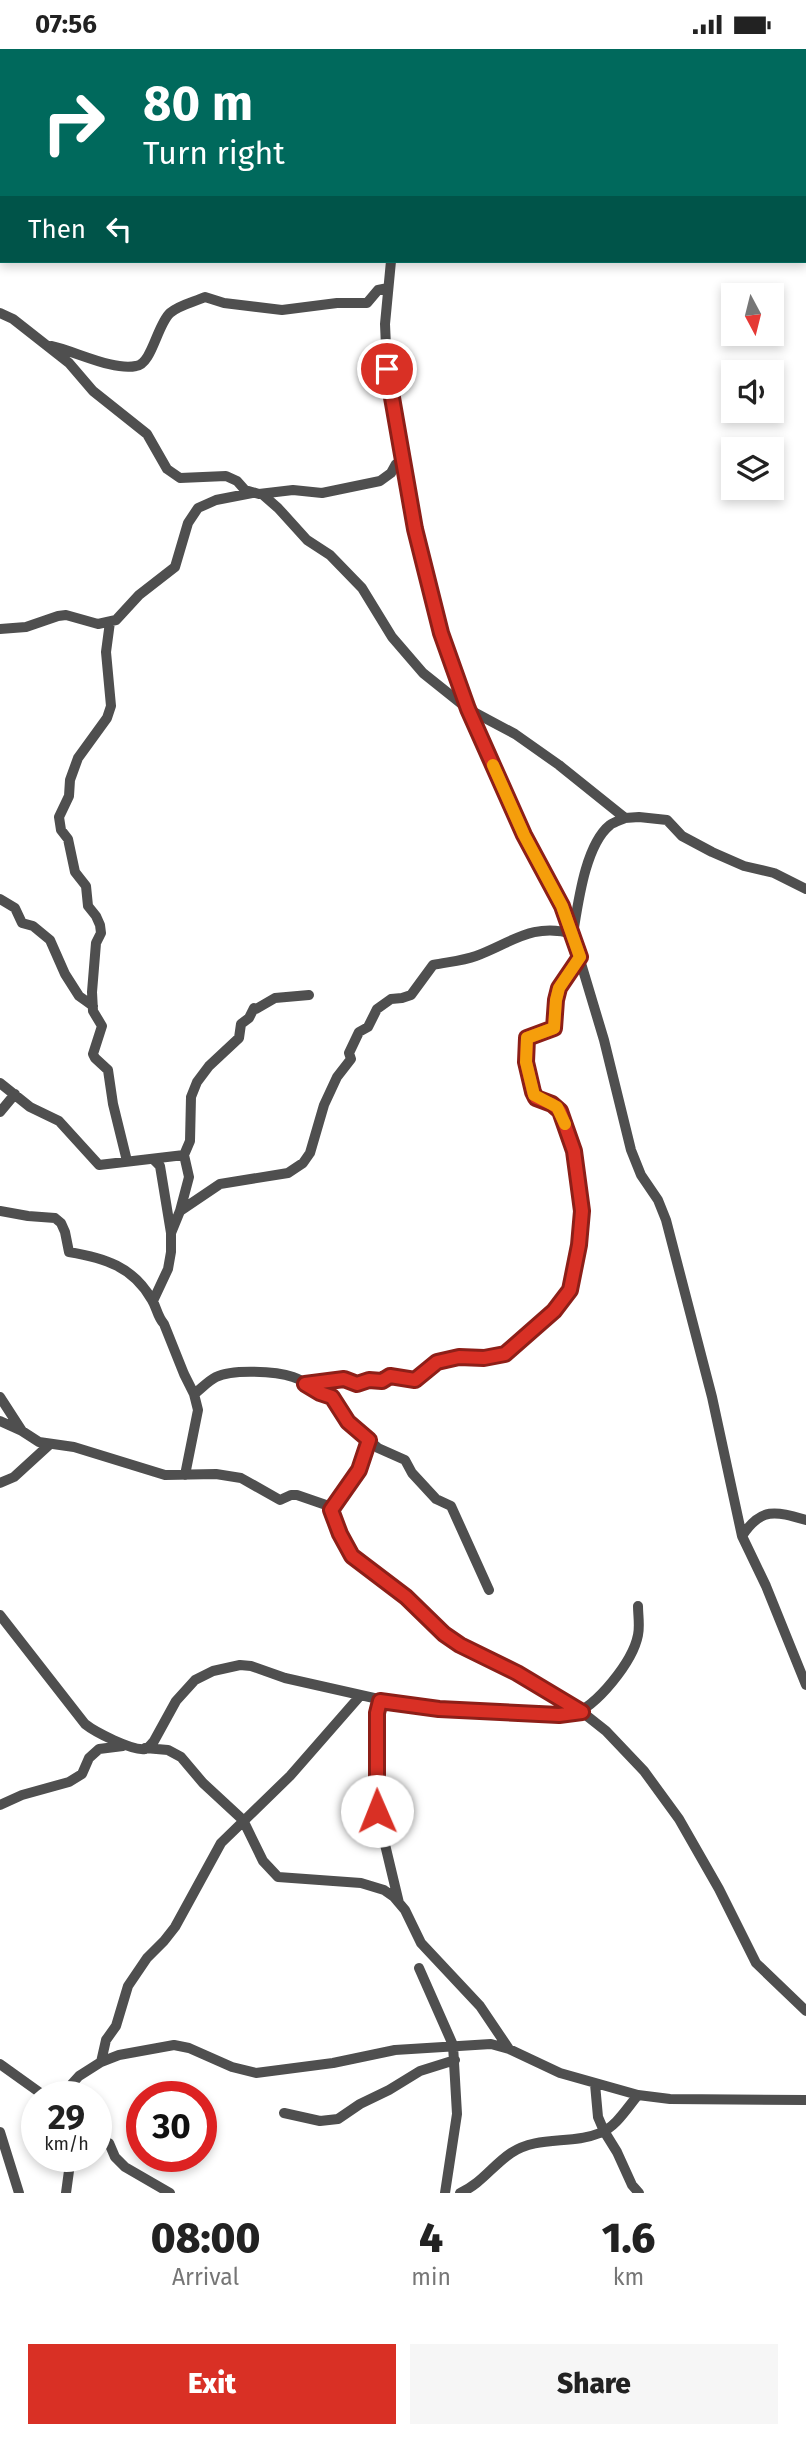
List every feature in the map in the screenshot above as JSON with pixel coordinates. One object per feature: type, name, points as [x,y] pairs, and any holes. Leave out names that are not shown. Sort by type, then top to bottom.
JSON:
[{"type":"street","points":[[391,263],[385,324],[387,369],[415,529],[441,633],[468,709],[524,835],[555,892],[573,934],[604,1040],[631,1150],[641,1175],[662,1207],[669,1230],[712,1397],[742,1536],[766,1586],[806,1685]]},
{"type":"street","points":[[45,344],[107,363],[136,366],[144,364],[148,358],[161,325],[169,314],[205,297],[224,303],[282,310],[337,303],[367,303],[379,289],[388,288]]},
{"type":"street","points":[[0,313],[13,319],[69,362],[101,398],[146,434],[173,474],[188,479],[226,476],[237,481],[245,490],[278,507],[307,540],[330,555],[362,588],[392,636],[423,673],[468,709],[515,734],[559,765],[625,818]]},
{"type":"street","points":[[0,629],[17,629],[66,615],[98,624],[116,620],[139,595],[175,567],[188,523],[198,508],[216,501],[257,494],[293,490],[322,493],[343,490],[380,481],[391,473],[396,464],[403,462]]},
{"type":"street","points":[[110,622],[106,652],[111,706],[107,718],[78,758],[70,780],[69,796],[59,817],[61,830],[68,839],[75,872],[86,886],[88,906],[100,925],[92,986],[93,1011],[102,1026],[93,1054],[108,1070],[127,1161]]},
{"type":"street","points":[[573,934],[586,871],[597,843],[610,825],[625,818],[667,820],[682,836],[712,852],[744,866],[774,873],[806,889]]},
{"type":"street","points":[[0,899],[15,908],[22,923],[33,926],[52,943],[58,962],[79,996],[93,1006]]},
{"type":"street","points":[[180,1211],[220,1184],[288,1173],[303,1163],[310,1153],[324,1105],[337,1077],[351,1059],[349,1053],[359,1032],[368,1027],[382,1005],[391,999],[402,999],[411,995],[433,965],[472,958],[512,938],[542,930],[559,930],[573,934]]},
{"type":"street","points":[[305,1384],[344,1379],[357,1384],[369,1380],[382,1381],[390,1376],[415,1380],[437,1362],[459,1357],[484,1358],[505,1354],[554,1311],[570,1290],[579,1245],[582,1211],[574,1151],[560,1111],[552,1104],[536,1098],[533,1092],[525,1051],[527,1038],[554,1028],[559,988],[580,957]]},
{"type":"street","points":[[171,1233],[189,1177],[184,1155],[190,1141],[189,1102],[194,1090],[209,1066],[239,1038],[242,1024],[254,1008],[275,998],[309,995]]},
{"type":"street","points":[[0,1083],[30,1107],[60,1121],[99,1165],[184,1155]]},
{"type":"street","points":[[0,1112],[15,1094]]},
{"type":"street","points":[[153,1159],[160,1166],[171,1233],[168,1269],[153,1301]]},
{"type":"street","points":[[0,1211],[55,1218],[65,1232],[69,1252],[96,1256],[123,1268],[153,1301],[197,1402],[198,1419],[186,1475]]},
{"type":"street","points":[[194,1394],[215,1378],[232,1373],[282,1374],[332,1397],[348,1422],[378,1448],[405,1460],[410,1471],[436,1499],[451,1506],[489,1590]]},
{"type":"street","points":[[0,1397],[22,1431]]},
{"type":"street","points":[[0,1421],[49,1445],[74,1447],[164,1475],[216,1474],[241,1478],[280,1500],[291,1495],[321,1503],[331,1510],[352,1556],[406,1597],[444,1634],[460,1645],[517,1673],[582,1712],[606,1731],[660,1792],[679,1819],[719,1889],[755,1963],[806,2011]]},
{"type":"street","points":[[331,1510],[359,1470],[369,1440]]},
{"type":"street","points":[[0,1483],[14,1477],[49,1445]]},
{"type":"street","points":[[742,1536],[753,1518],[763,1515],[785,1514],[806,1520]]},
{"type":"street","points":[[145,1748],[154,1741],[176,1701],[187,1688],[206,1674],[240,1665],[380,1701],[439,1709],[559,1715],[582,1712],[604,1693],[627,1658],[638,1634],[638,1606]]},
{"type":"street","points":[[0,1615],[85,1724],[97,1733],[127,1745],[168,1750],[177,1754],[203,1783],[243,1820],[263,1861],[278,1877],[366,1884],[384,1890],[405,1910],[421,1943],[480,2006],[509,2049]]},
{"type":"street","points":[[102,2062],[106,2040],[116,2026],[128,1986],[147,1958],[175,1927],[216,1850],[243,1820],[290,1776],[360,1696]]},
{"type":"street","points":[[380,1701],[377,1713],[377,1811],[399,1903]]},
{"type":"street","points":[[0,1805],[22,1795],[69,1782],[82,1774],[89,1758],[99,1749],[127,1745]]},
{"type":"street","points":[[419,1968],[453,2045],[455,2060],[457,2114],[445,2193]]},
{"type":"street","points":[[74,2081],[102,2062],[119,2055],[174,2045],[189,2048],[232,2067],[265,2073],[395,2050],[491,2044],[509,2049],[545,2067],[638,2095],[670,2099],[806,2100]]},
{"type":"street","points":[[284,2113],[320,2121],[338,2119],[420,2071],[455,2060]]},
{"type":"street","points":[[0,2064],[24,2081]]},
{"type":"street","points":[[595,2084],[598,2117],[632,2185],[639,2193]]},
{"type":"street","points":[[460,2193],[474,2186],[511,2153],[522,2147],[537,2142],[583,2138],[604,2131],[623,2114],[638,2095]]},
{"type":"street","points":[[0,2132],[19,2193]]},
{"type":"street","points":[[112,2150],[125,2167],[170,2193]]},
{"type":"street","points":[[66,2193],[69,2172]]},
{"type":"slow traffic","points":[[493,765],[524,835],[562,906],[580,957],[559,988],[554,1028],[527,1038],[525,1051],[534,1095],[557,1107],[565,1124]]},
{"type":"route","points":[[377,1811],[377,1713],[380,1701],[439,1709],[559,1715],[582,1712],[517,1673],[452,1640],[406,1597],[352,1556],[331,1510],[363,1463],[369,1440],[348,1422],[332,1397],[305,1384],[344,1379],[357,1384],[369,1380],[382,1381],[390,1376],[415,1380],[437,1362],[459,1357],[484,1358],[505,1354],[554,1311],[570,1290],[579,1245],[582,1211],[570,1137],[557,1107],[536,1098],[525,1051],[527,1038],[554,1028],[559,988],[580,957],[562,906],[524,835],[468,709],[441,633],[415,529],[387,369]]}]
